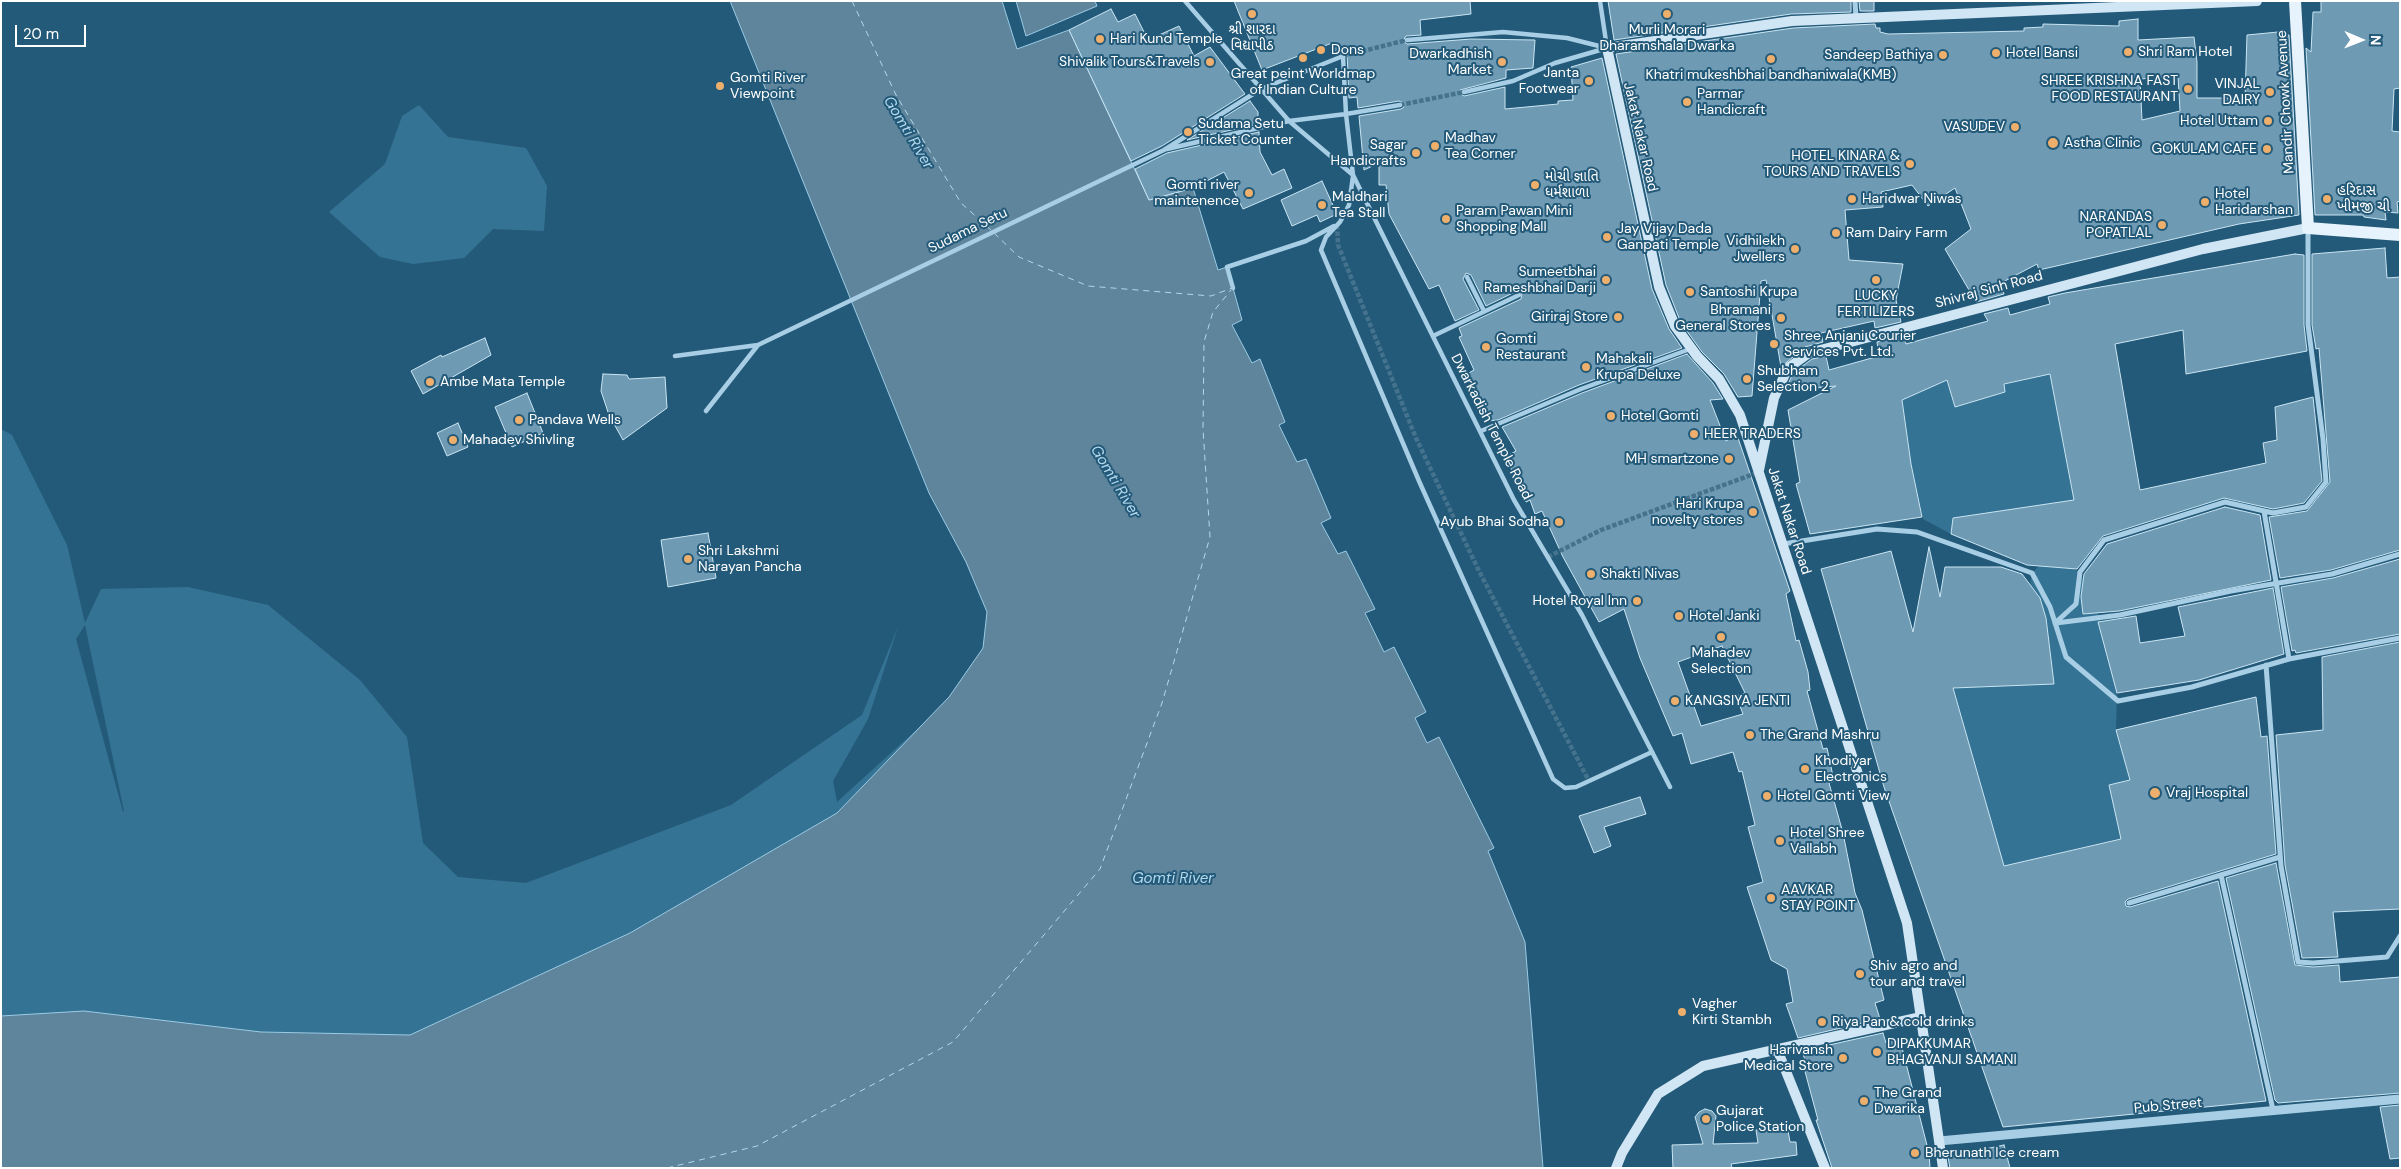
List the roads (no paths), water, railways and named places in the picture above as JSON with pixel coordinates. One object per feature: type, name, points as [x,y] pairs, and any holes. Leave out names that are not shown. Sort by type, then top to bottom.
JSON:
[{"type":"main road","points":[[1607,48],[1792,21],[2257,1]]},
{"type":"main road","name":"Mandir Chowk Avenue","points":[[2295,1],[2308,228]]},
{"type":"main road","name":"Jakat Nakar Road","points":[[1607,48],[1659,287],[1675,326],[1718,379],[1740,415],[1907,923],[1943,1168]]},
{"type":"main road","points":[[2308,228],[2400,235]]},
{"type":"main road","name":"Shivraj Sinh Road","points":[[1759,472],[1774,398],[1788,368],[1809,353],[2203,249],[2308,228]]},
{"type":"main road","points":[[1616,1168],[1622,1153],[1658,1094],[1703,1066],[1921,1018]]},
{"type":"main road","points":[[1777,1049],[1825,1168]]},
{"type":"street","points":[[1185,1],[1289,121],[1354,175],[1349,205],[1340,222],[1326,237],[1322,250],[1419,481],[1553,779],[1565,788],[1576,788],[1652,752]]},
{"type":"street","points":[[1600,1],[1607,48]]},
{"type":"street","points":[[1855,1],[1856,19]]},
{"type":"street","points":[[1407,40],[1503,32],[1567,38],[1607,48]]},
{"type":"street","points":[[1464,92],[1513,81],[1555,63],[1607,48]]},
{"type":"street","name":"Dwarkadish Temple Road","points":[[1261,89],[1343,56],[1346,114],[1354,175],[1514,500],[1582,615],[1670,787]]},
{"type":"street","points":[[1164,150],[1261,89]]},
{"type":"street","points":[[1164,150],[1289,121],[1400,105]]},
{"type":"street","name":"Sudama Setu","points":[[758,345],[1164,150]]},
{"type":"street","points":[[1233,288],[1227,267],[1306,241],[1340,222]]},
{"type":"street","points":[[2055,623],[2076,604],[2080,572],[2104,540],[2225,502],[2273,513],[2306,506],[2326,482],[2323,439],[2308,325],[2308,228]]},
{"type":"street","points":[[1467,277],[1484,311]]},
{"type":"street","points":[[1433,336],[1519,295]]},
{"type":"street","points":[[675,356],[758,345]]},
{"type":"street","points":[[706,411],[758,345]]},
{"type":"street","points":[[1480,431],[1580,389],[1692,349]]},
{"type":"street","points":[[2264,511],[2289,659]]},
{"type":"street","points":[[1783,544],[1877,529],[1917,532],[2032,573],[2050,606],[2066,657],[2118,701],[2192,688],[2289,659],[2400,638]]},
{"type":"street","points":[[2055,623],[2120,615],[2332,574],[2400,554]]},
{"type":"street","points":[[2266,665],[2280,856],[2298,962],[2313,964],[2387,957],[2400,936]]},
{"type":"street","points":[[2129,903],[2280,856]]},
{"type":"street","points":[[2222,875],[2273,1110]]},
{"type":"street","name":"Pub Street","points":[[1939,1141],[2400,1099]]},
{"type":"water","name":"Gomti River","points":[[730,1],[1002,1],[1017,49],[1069,30],[1149,200],[1193,188],[1218,270],[1227,267],[1233,288],[1242,320],[1232,325],[1252,363],[1260,359],[1285,422],[1279,425],[1297,462],[1306,459],[1331,518],[1321,523],[1338,554],[1346,551],[1375,609],[1365,613],[1384,652],[1394,647],[1426,712],[1415,718],[1427,743],[1439,737],[1494,848],[1488,851],[1525,942],[1543,1168],[1,1168],[1,1016],[84,1011],[261,1032],[410,1035],[630,933],[837,813],[949,697],[983,648],[987,612],[966,562],[929,493]]},
{"type":"water","points":[[1016,1],[1095,1],[1097,6],[1026,36]]},
{"type":"tunnel","points":[[1343,56],[1407,40]]},
{"type":"tunnel","points":[[1400,105],[1464,92]]},
{"type":"tunnel","points":[[1337,225],[1338,245],[1416,438],[1479,571],[1589,781]]},
{"type":"tunnel","points":[[1548,557],[1601,530],[1759,472]]},
{"type":"place","name":"શ્રી શારદા વિદ્યાપીઠ","points":[[1252,14]]},
{"type":"place","name":"Murli Morari Dharamshala Dwarka","points":[[1667,14]]},
{"type":"place","name":"Hari Kund Temple","points":[[1100,39]]},
{"type":"place","name":"Dons","points":[[1321,50]]},
{"type":"place","name":"Shri Ram Hotel","points":[[2128,52]]},
{"type":"place","name":"Hotel Bansi","points":[[1996,53]]},
{"type":"place","name":"Sandeep Bathiya","points":[[1943,55]]},
{"type":"place","name":"Great peint Worldmap of Indian Culture","points":[[1303,58]]},
{"type":"place","name":"Khatri mukeshbhai bandhaniwala(KMB)","points":[[1771,59]]},
{"type":"place","name":"Shivalik Tours&Travels","points":[[1210,62]]},
{"type":"place","name":"Dwarkadhish Market","points":[[1502,62]]},
{"type":"place","name":"Janta Footwear","points":[[1589,81]]},
{"type":"place","name":"Gomti River Viewpoint","points":[[720,86]]},
{"type":"place","name":"SHREE KRISHNA FAST FOOD RESTAURANT","points":[[2188,89]]},
{"type":"place","name":"VINJAL DAIRY","points":[[2270,92]]},
{"type":"place","name":"Parmar Handicraft","points":[[1687,102]]},
{"type":"place","name":"Hotel Uttam","points":[[2268,121]]},
{"type":"place","name":"VASUDEV","points":[[2015,127]]},
{"type":"place","name":"Sudama Setu Ticket Counter","points":[[1188,132]]},
{"type":"place","name":"Astha Clinic","points":[[2053,143]]},
{"type":"place","name":"Madhav Tea Corner","points":[[1435,146]]},
{"type":"place","name":"GOKULAM CAFE","points":[[2267,149]]},
{"type":"place","name":"Sagar Handicrafts","points":[[1416,153]]},
{"type":"place","name":"HOTEL KINARA & TOURS AND TRAVELS","points":[[1910,164]]},
{"type":"place","name":"મોચી જ્ઞાતિ ધર્મશાળા","points":[[1535,185]]},
{"type":"place","name":"Gomti river maintenence","points":[[1249,193]]},
{"type":"place","name":"Haridwar Niwas","points":[[1852,199]]},
{"type":"place","name":"હરિદાસ ખીમજી ચી","points":[[2327,199]]},
{"type":"place","name":"Hotel Haridarshan","points":[[2205,202]]},
{"type":"place","name":"Maldhari Tea Stall","points":[[1322,205]]},
{"type":"place","name":"Param Pawan Mini Shopping Mall","points":[[1446,219]]},
{"type":"place","name":"NARANDAS POPATLAL","points":[[2162,225]]},
{"type":"place","name":"Ram Dairy Farm","points":[[1836,233]]},
{"type":"place","name":"Jay Vijay Dada Ganpati Temple","points":[[1607,237]]},
{"type":"place","name":"Vidhilekh Jwellers","points":[[1795,249]]},
{"type":"place","name":"Sumeetbhai Rameshbhai Darji","points":[[1606,280]]},
{"type":"place","name":"LUCKY FERTILIZERS","points":[[1876,280]]},
{"type":"place","name":"Santoshi Krupa","points":[[1690,292]]},
{"type":"place","name":"Giriraj Store","points":[[1618,317]]},
{"type":"place","name":"Bhramani General Stores","points":[[1781,318]]},
{"type":"place","name":"Shree Anjani Courier Services Pvt. Ltd.","points":[[1774,344]]},
{"type":"place","name":"Gomti Restaurant","points":[[1486,347]]},
{"type":"place","name":"Mahakali Krupa Deluxe","points":[[1586,367]]},
{"type":"place","name":"Shubham Selection 2","points":[[1747,379]]},
{"type":"place","name":"Ambe Mata Temple","points":[[430,382]]},
{"type":"place","name":"Hotel Gomti","points":[[1611,416]]},
{"type":"place","name":"Pandava Wells","points":[[519,420]]},
{"type":"place","name":"HEER TRADERS","points":[[1694,434]]},
{"type":"place","name":"Mahadev Shivling","points":[[453,440]]},
{"type":"place","name":"MH smartzone","points":[[1729,459]]},
{"type":"place","name":"Hari Krupa novelty stores","points":[[1753,512]]},
{"type":"place","name":"Ayub Bhai Sodha","points":[[1559,522]]},
{"type":"place","name":"Shri Lakshmi Narayan Pancha","points":[[688,559]]},
{"type":"place","name":"Shakti Nivas","points":[[1591,574]]},
{"type":"place","name":"Hotel Royal Inn","points":[[1637,601]]},
{"type":"place","name":"Hotel Janki","points":[[1679,616]]},
{"type":"place","name":"Mahadev Selection","points":[[1721,637]]},
{"type":"place","name":"KANGSIYA JENTI","points":[[1675,701]]},
{"type":"place","name":"The Grand Mashru","points":[[1750,735]]},
{"type":"place","name":"Khodiyar Electronics","points":[[1805,769]]},
{"type":"place","name":"Vraj Hospital","points":[[2155,793]]},
{"type":"place","name":"Hotel Gomti View","points":[[1767,796]]},
{"type":"place","name":"Hotel Shree Vallabh","points":[[1780,841]]},
{"type":"place","name":"AAVKAR STAY POINT","points":[[1771,898]]},
{"type":"place","name":"Shiv agro and tour and travel","points":[[1860,974]]},
{"type":"place","name":"Vagher Kirti Stambh","points":[[1682,1012]]},
{"type":"place","name":"Riya Pan & cold drinks","points":[[1822,1022]]},
{"type":"place","name":"DIPAKKUMAR BHAGVANJI SAMANI","points":[[1877,1052]]},
{"type":"place","name":"Harivansh Medical Store","points":[[1843,1058]]},
{"type":"place","name":"The Grand Dwarika","points":[[1864,1101]]},
{"type":"place","name":"Gujarat Police Station","points":[[1706,1119]]},
{"type":"place","name":"Bherunath Ice cream","points":[[1915,1153]]}]
